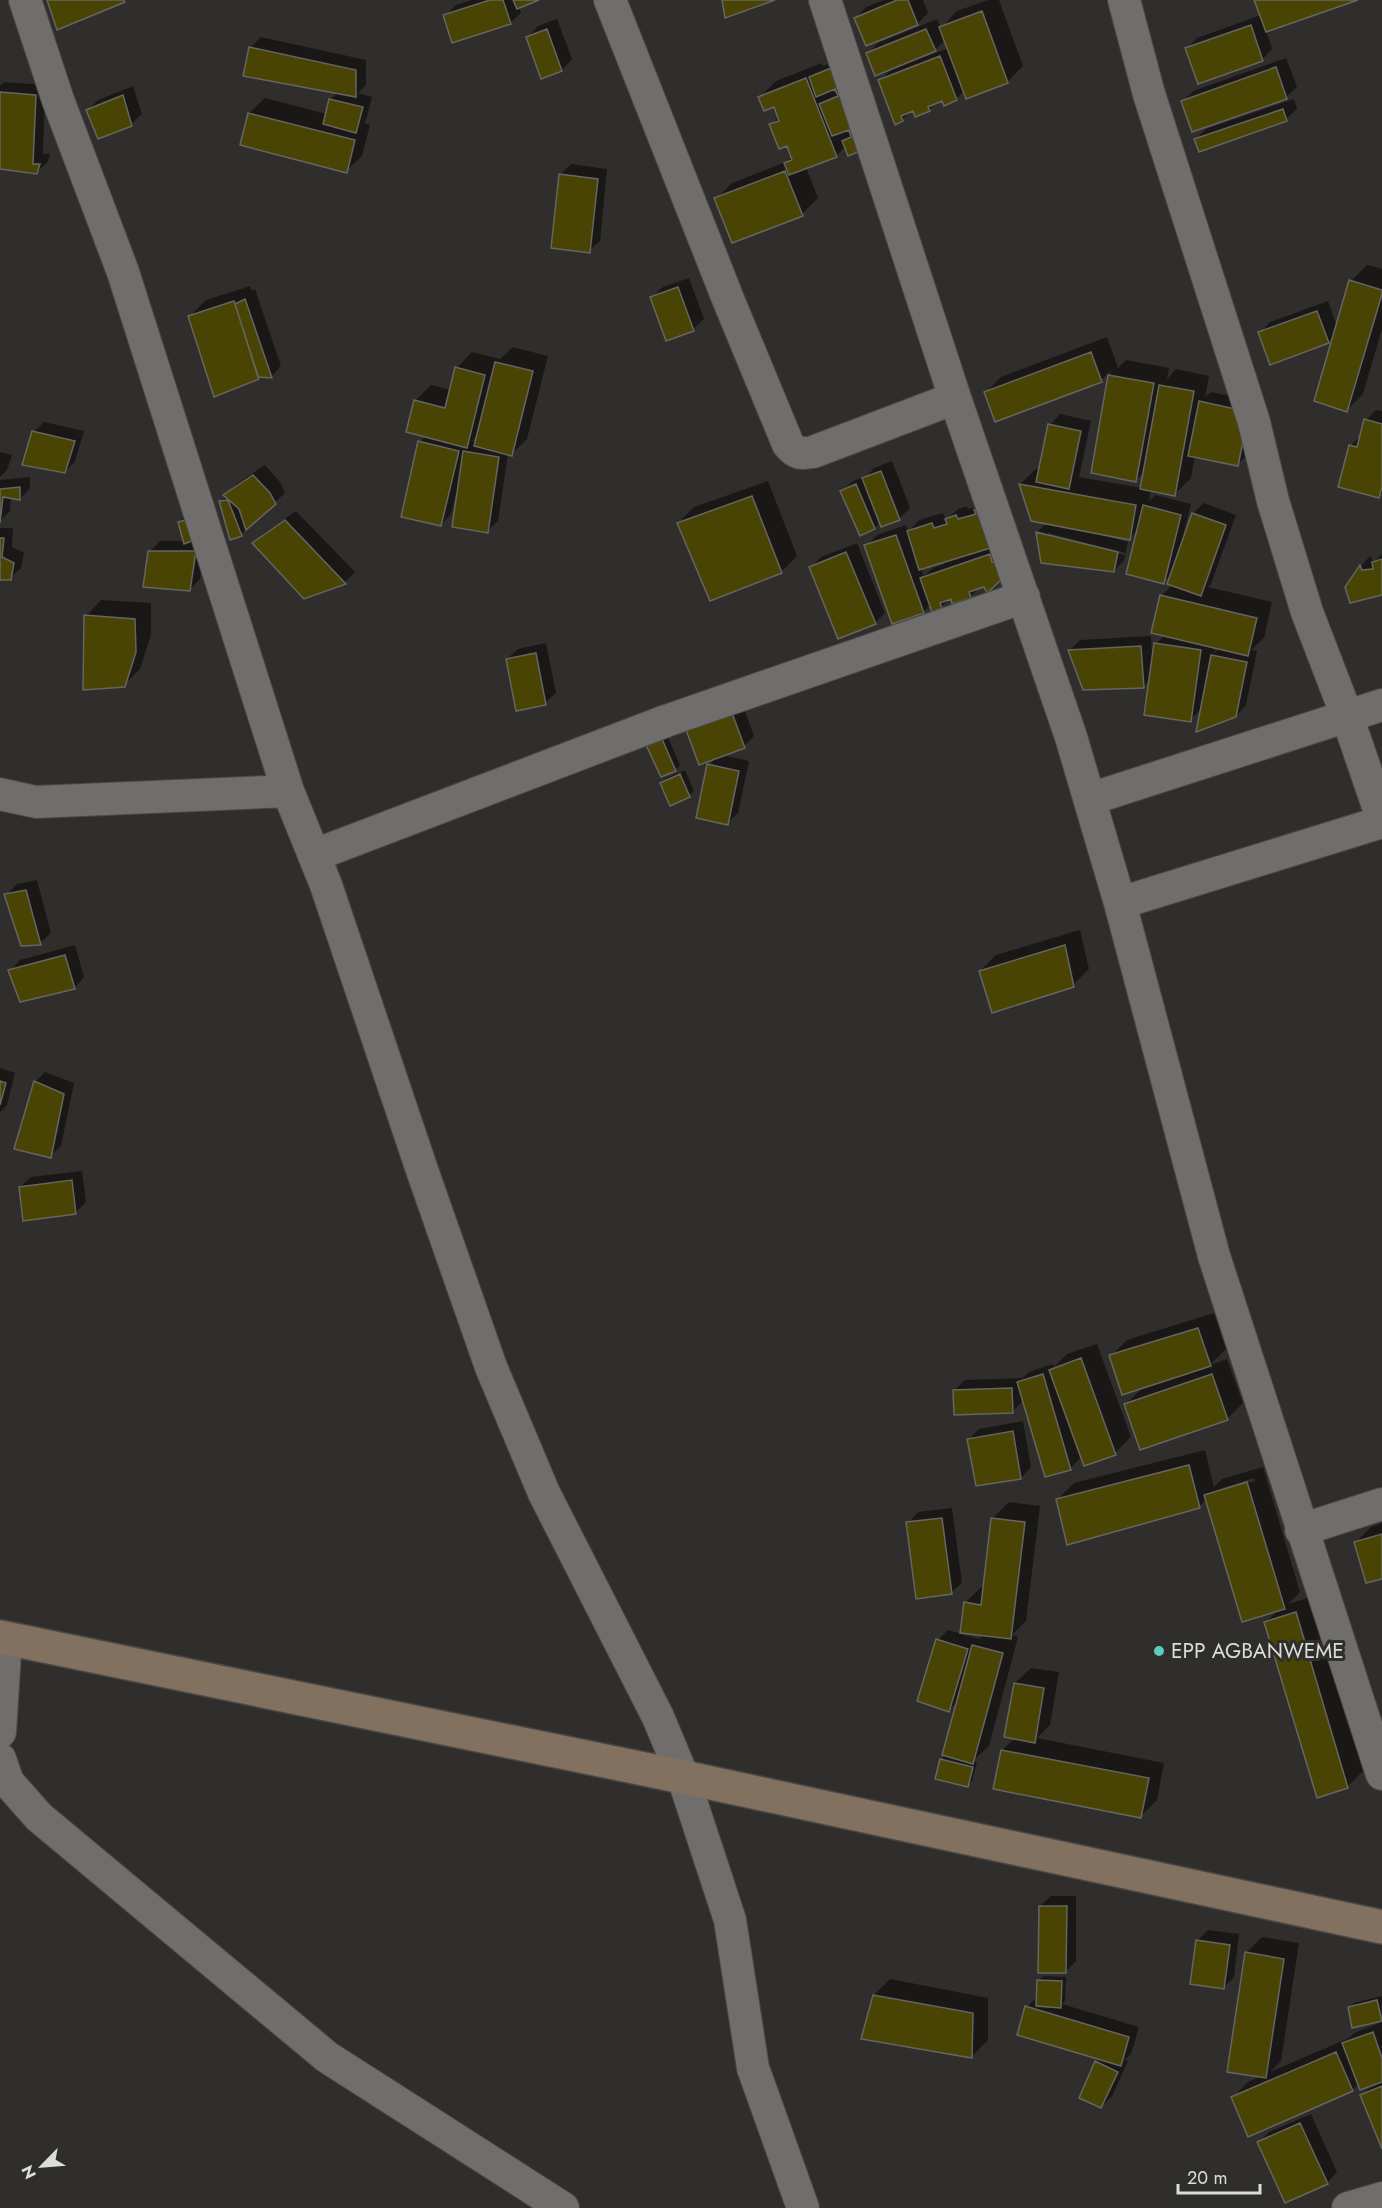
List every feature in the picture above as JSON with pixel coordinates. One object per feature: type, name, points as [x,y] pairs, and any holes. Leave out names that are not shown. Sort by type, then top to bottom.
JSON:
[{"type":"main road","points":[[3,1638],[683,1777],[1382,1927]]},
{"type":"street","points":[[26,0],[58,100],[123,272],[288,791],[315,855],[491,1367],[544,1493],[658,1718],[683,1777],[730,1920],[753,2068],[803,2208]]},
{"type":"street","points":[[610,0],[732,309],[788,444],[793,451],[801,454],[813,452],[955,398]]},
{"type":"street","points":[[825,0],[955,398],[1024,597],[1090,799],[1214,1256],[1382,1774]]},
{"type":"street","points":[[1124,0],[1149,94],[1254,422],[1273,501],[1307,612],[1347,716],[1382,818]]},
{"type":"street","points":[[315,855],[666,721],[1024,597]]},
{"type":"street","points":[[1090,799],[1382,705]]},
{"type":"street","points":[[0,794],[36,802],[288,791]]},
{"type":"street","points":[[1120,903],[1382,822]]},
{"type":"street","points":[[1301,1530],[1382,1504]]},
{"type":"street","points":[[0,1732],[3,1638]]},
{"type":"street","points":[[0,1759],[8,1782],[39,1817],[327,2057],[563,2208]]},
{"type":"street","points":[[1348,2208],[1382,2198]]},
{"type":"building","points":[[47,0],[124,0],[125,2],[57,30]]},
{"type":"building","points":[[490,0],[503,0],[511,24],[452,43],[443,15]]},
{"type":"building","points":[[513,0],[539,0],[517,9]]},
{"type":"building","points":[[722,0],[775,0],[725,18]]},
{"type":"building","points":[[897,0],[908,0],[918,25],[866,46],[854,18]]},
{"type":"building","points":[[1254,0],[1358,0],[1266,32]]},
{"type":"building","points":[[982,11],[1008,83],[966,99],[939,27]]},
{"type":"building","points":[[1251,25],[1263,61],[1198,84],[1185,48]]},
{"type":"building","points":[[547,29],[562,71],[541,79],[526,37]]},
{"type":"building","points":[[926,29],[936,51],[875,76],[866,53]]},
{"type":"building","points":[[249,47],[356,70],[356,97],[243,76]]},
{"type":"building","points":[[940,56],[957,100],[944,106],[942,101],[928,107],[930,111],[915,117],[913,111],[901,116],[903,121],[895,125],[878,80]]},
{"type":"building","points":[[1276,67],[1287,99],[1192,132],[1181,101]]},
{"type":"building","points":[[831,68],[863,150],[848,156],[842,141],[851,137],[849,130],[832,136],[819,104],[838,96],[835,89],[816,97],[809,77]]},
{"type":"building","points":[[806,78],[837,157],[789,175],[784,163],[792,160],[787,146],[779,149],[769,124],[779,121],[774,107],[764,111],[758,97]]},
{"type":"building","points":[[0,92],[36,95],[33,164],[40,164],[37,174],[0,169]]},
{"type":"building","points":[[123,95],[132,126],[98,139],[86,110]]},
{"type":"building","points":[[329,99],[363,107],[356,133],[323,124]]},
{"type":"building","points":[[1283,109],[1287,121],[1199,152],[1194,139]]},
{"type":"building","points":[[248,113],[355,140],[347,173],[240,145]]},
{"type":"building","points":[[785,171],[803,216],[732,243],[714,198]]},
{"type":"building","points":[[559,174],[598,179],[590,253],[551,248]]},
{"type":"building","points":[[1349,280],[1382,290],[1382,294],[1347,412],[1314,401]]},
{"type":"building","points":[[678,287],[694,331],[666,341],[650,297]]},
{"type":"building","points":[[245,299],[272,378],[258,377],[235,304]]},
{"type":"building","points":[[234,301],[259,379],[214,397],[188,316]]},
{"type":"building","points":[[1317,311],[1329,343],[1270,365],[1258,332]]},
{"type":"building","points":[[1091,352],[1102,382],[995,422],[984,392]]},
{"type":"building","points":[[495,362],[533,371],[512,456],[474,446]]},
{"type":"building","points":[[455,367],[485,375],[467,448],[406,432],[414,400],[445,408]]},
{"type":"building","points":[[1108,375],[1154,383],[1136,482],[1091,473]]},
{"type":"building","points":[[1159,385],[1194,391],[1175,496],[1140,489]]},
{"type":"building","points":[[1199,401],[1249,412],[1238,466],[1188,456]]},
{"type":"building","points":[[1364,419],[1382,424],[1382,487],[1379,498],[1338,487],[1349,445],[1357,447]]},
{"type":"building","points":[[1048,424],[1081,431],[1069,489],[1036,482]]},
{"type":"building","points":[[32,431],[75,441],[65,473],[22,465]]},
{"type":"building","points":[[418,441],[459,451],[441,526],[401,517]]},
{"type":"building","points":[[463,451],[499,457],[488,533],[452,527]]},
{"type":"building","points":[[881,471],[900,520],[881,527],[862,478]]},
{"type":"building","points":[[253,475],[270,493],[276,504],[246,530],[239,509],[223,495]]},
{"type":"building","points":[[856,484],[875,529],[860,536],[840,491]]},
{"type":"building","points":[[1019,484],[1136,505],[1130,540],[1031,521]]},
{"type":"building","points":[[20,487],[20,500],[3,497],[0,523],[0,489]]},
{"type":"building","points":[[752,496],[782,573],[710,601],[677,523]]},
{"type":"building","points":[[228,500],[242,536],[230,540],[219,501]]},
{"type":"building","points":[[1143,505],[1181,515],[1164,584],[1126,574]]},
{"type":"building","points":[[984,506],[997,546],[919,570],[907,531],[932,523],[934,528],[947,524],[945,519],[956,515],[958,519],[976,514],[974,510]]},
{"type":"building","points":[[1192,513],[1226,525],[1201,596],[1167,584]]},
{"type":"building","points":[[193,518],[197,539],[184,544],[178,522]]},
{"type":"building","points":[[285,520],[346,584],[304,599],[252,543]]},
{"type":"building","points":[[1036,532],[1118,552],[1114,572],[1041,563]]},
{"type":"building","points":[[896,535],[924,613],[892,624],[864,545]]},
{"type":"building","points":[[0,538],[4,538],[2,557],[14,563],[11,580],[0,580]]},
{"type":"building","points":[[148,551],[196,551],[190,591],[143,587]]},
{"type":"building","points":[[846,552],[876,624],[838,639],[809,567]]},
{"type":"building","points":[[990,554],[992,562],[999,560],[1001,580],[987,593],[984,587],[969,592],[971,598],[952,604],[951,599],[940,603],[942,608],[932,612],[920,578]]},
{"type":"building","points":[[1382,559],[1382,595],[1350,603],[1345,587],[1360,565],[1362,570],[1373,569],[1372,562]]},
{"type":"building","points":[[1160,595],[1257,618],[1248,656],[1151,633]]},
{"type":"building","points":[[84,615],[135,619],[136,652],[125,687],[83,690]]},
{"type":"building","points":[[1154,643],[1201,650],[1191,722],[1144,715]]},
{"type":"building","points":[[1141,646],[1144,688],[1083,690],[1068,650]]},
{"type":"building","points":[[536,653],[546,705],[516,711],[506,659]]},
{"type":"building","points":[[1211,655],[1247,662],[1236,717],[1196,732]]},
{"type":"building","points":[[732,713],[745,748],[699,765],[686,730]]},
{"type":"building","points":[[662,739],[676,771],[661,777],[646,745]]},
{"type":"building","points":[[707,764],[739,771],[728,825],[696,818]]},
{"type":"building","points":[[680,774],[690,797],[670,806],[660,783]]},
{"type":"building","points":[[26,890],[41,945],[21,946],[4,894]]},
{"type":"building","points":[[1065,945],[1074,987],[992,1013],[979,971]]},
{"type":"building","points":[[65,955],[75,989],[20,1002],[8,970]]},
{"type":"building","points":[[0,1081],[6,1083],[0,1105]]},
{"type":"building","points":[[34,1081],[64,1094],[51,1158],[14,1149]]},
{"type":"building","points":[[72,1180],[76,1214],[23,1221],[19,1187]]},
{"type":"building","points":[[1198,1328],[1211,1366],[1122,1395],[1109,1355]]},
{"type":"building","points":[[1081,1358],[1116,1455],[1084,1466],[1049,1370]]},
{"type":"building","points":[[1043,1374],[1071,1470],[1045,1477],[1017,1382]]},
{"type":"building","points":[[1212,1374],[1228,1420],[1140,1450],[1124,1404]]},
{"type":"building","points":[[1012,1388],[1013,1413],[954,1415],[953,1390]]},
{"type":"building","points":[[1013,1431],[1021,1479],[976,1486],[967,1439]]},
{"type":"building","points":[[1189,1465],[1200,1508],[1067,1545],[1056,1499]]},
{"type":"building","points":[[1247,1482],[1285,1609],[1242,1622],[1204,1495]]},
{"type":"building","points":[[942,1518],[952,1594],[916,1599],[906,1522]]},
{"type":"building","points":[[991,1518],[1025,1522],[1011,1639],[960,1633],[964,1602],[981,1605]]},
{"type":"building","points":[[1382,1534],[1382,1579],[1366,1583],[1354,1542]]},
{"type":"building","points":[[1296,1612],[1348,1788],[1317,1798],[1264,1622]]},
{"type":"building","points":[[936,1639],[968,1649],[949,1712],[917,1701]]},
{"type":"building","points":[[972,1645],[1003,1653],[973,1764],[942,1755]]},
{"type":"building","points":[[1014,1683],[1044,1688],[1035,1743],[1004,1737]]},
{"type":"building","points":[[1001,1750],[1149,1778],[1141,1818],[993,1789]]},
{"type":"building","points":[[940,1759],[973,1767],[968,1787],[935,1779]]},
{"type":"building","points":[[1039,1906],[1067,1906],[1066,1973],[1038,1973]]},
{"type":"building","points":[[1196,1940],[1230,1945],[1224,1989],[1190,1984]]},
{"type":"building","points":[[1245,1952],[1284,1959],[1266,2078],[1227,2072]]},
{"type":"building","points":[[1037,1980],[1062,1981],[1061,2008],[1036,2006]]},
{"type":"building","points":[[873,1995],[973,2013],[972,2058],[861,2039]]},
{"type":"building","points":[[1377,2000],[1382,2021],[1352,2028],[1348,2007]]},
{"type":"building","points":[[1025,2006],[1129,2037],[1121,2066],[1017,2035]]},
{"type":"building","points":[[1373,2032],[1382,2058],[1382,2082],[1360,2090],[1342,2043]]},
{"type":"building","points":[[1336,2052],[1353,2091],[1248,2137],[1231,2097]]},
{"type":"building","points":[[1095,2061],[1118,2072],[1101,2108],[1079,2098]]},
{"type":"building","points":[[1382,2086],[1382,2149],[1360,2095]]},
{"type":"building","points":[[1300,2123],[1328,2184],[1285,2203],[1257,2142]]},
{"type":"place","name":"EPP AGBANWEME","points":[[1159,1651]]}]
